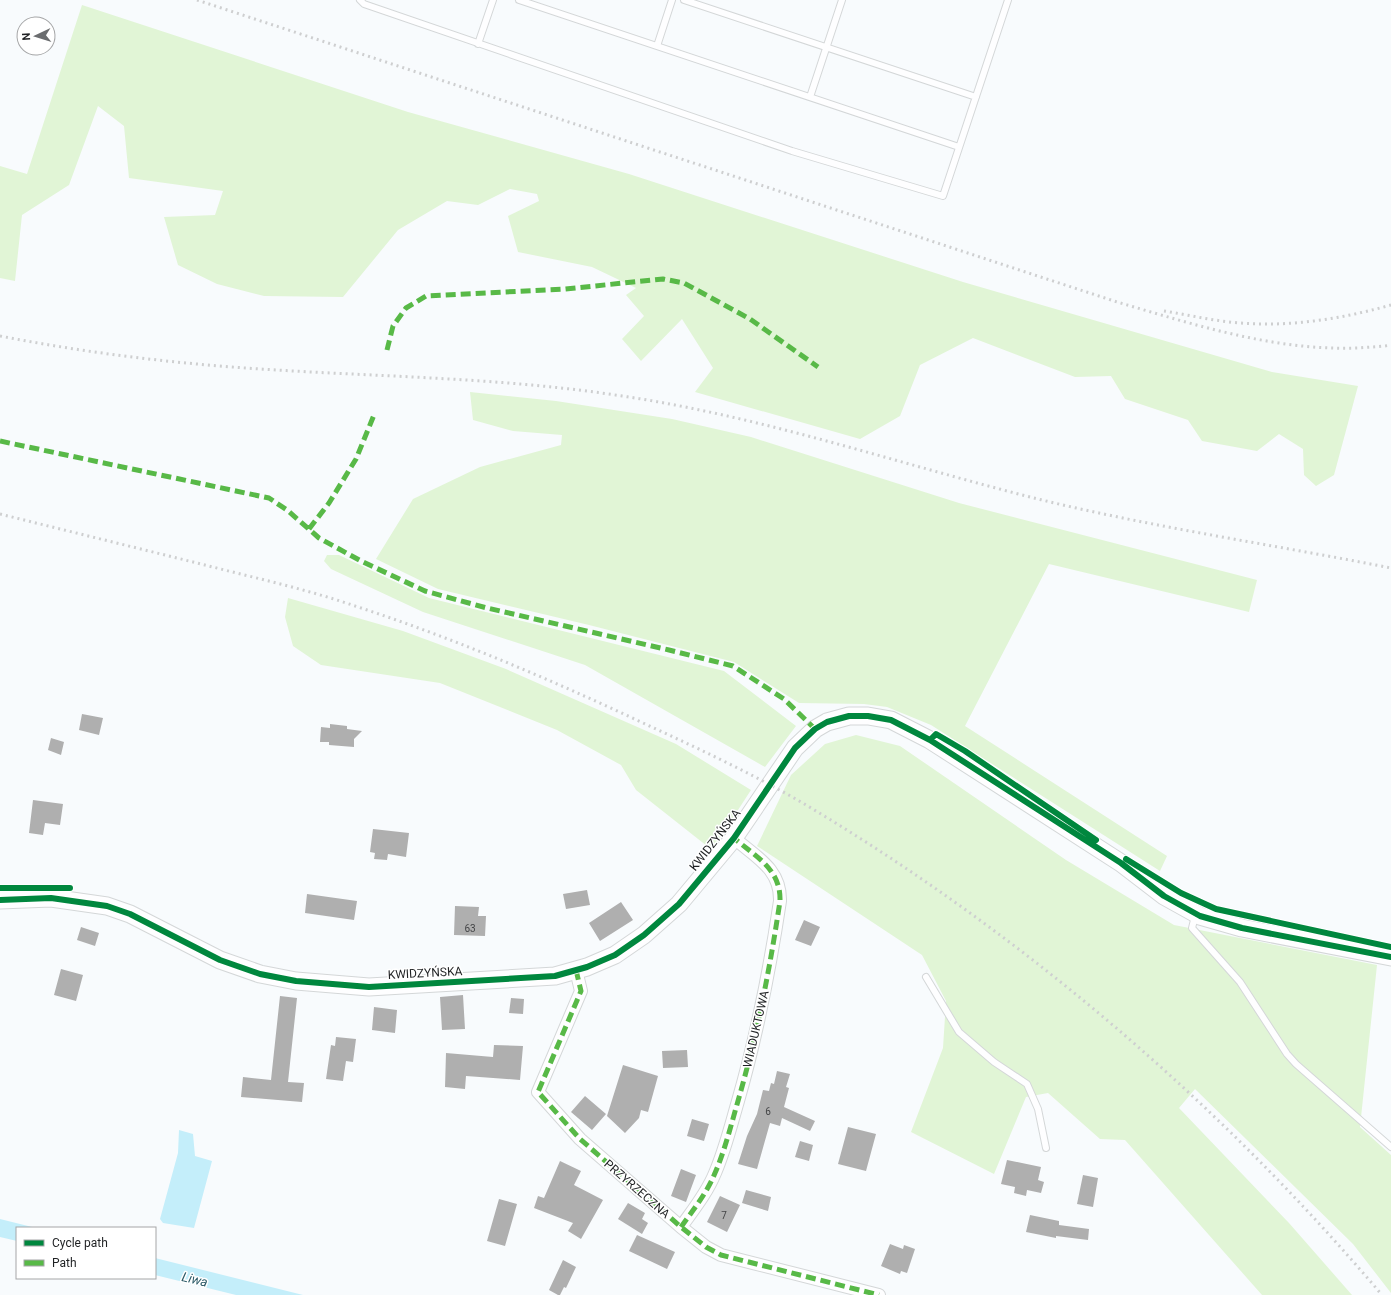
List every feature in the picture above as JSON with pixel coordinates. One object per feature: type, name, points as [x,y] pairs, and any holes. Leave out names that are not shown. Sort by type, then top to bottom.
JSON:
[{"type":"street","name":"KWIDZYŃSKA","points":[[0,900],[51,898],[107,906],[130,914],[220,960],[260,974],[326,984],[368,987],[555,976],[576,970],[615,955],[644,935],[679,904],[734,838],[795,748],[814,729],[827,722],[850,716],[868,716],[891,720],[930,740],[1121,863],[1164,896],[1195,914],[1242,928],[1391,956]]},
{"type":"street","name":"WIADUKTOWA","points":[[680,1227],[703,1196],[715,1174],[725,1147],[749,1061],[765,989],[777,924],[780,891],[778,881],[769,868],[734,838]]},
{"type":"street","name":"PRZYRZECZNA","points":[[576,970],[581,991],[538,1092],[580,1139],[680,1227],[706,1247],[721,1255],[879,1295]]},
{"type":"lane","points":[[360,0],[364,4],[792,152],[943,196],[1008,0]]},
{"type":"lane","points":[[478,44],[493,0]]},
{"type":"lane","points":[[519,0],[959,147]]},
{"type":"lane","points":[[657,46],[672,0]]},
{"type":"lane","points":[[684,0],[976,97]]},
{"type":"lane","points":[[810,97],[842,0]]},
{"type":"lane","points":[[1195,914],[1192,928],[1240,982],[1287,1054],[1307,1075],[1391,1147]]},
{"type":"lane","points":[[926,977],[959,1032],[994,1062],[1027,1084],[1038,1108],[1046,1148]]},
{"type":"green space","points":[[82,5],[408,112],[629,174],[963,282],[1272,372],[1358,386],[1334,475],[1316,486],[1304,475],[1303,449],[1279,434],[1257,451],[1202,441],[1188,420],[1125,399],[1111,376],[1075,377],[973,338],[920,365],[900,416],[860,439],[695,392],[713,368],[682,319],[641,361],[622,339],[644,316],[626,295],[636,288],[592,267],[518,252],[508,216],[539,201],[537,194],[510,189],[478,205],[447,201],[398,230],[343,297],[264,296],[217,284],[178,265],[164,217],[215,215],[223,191],[129,178],[124,126],[98,106],[69,185],[22,215],[15,281],[0,278],[0,166],[27,174]]},
{"type":"green space","points":[[470,392],[556,401],[672,419],[751,437],[959,503],[1257,580],[1249,612],[1049,564],[965,726],[1167,856],[1160,871],[931,725],[887,707],[864,704],[799,703],[734,662],[589,625],[438,589],[376,559],[413,499],[480,467],[561,445],[562,435],[513,431],[473,420]]},
{"type":"green space","points":[[327,555],[339,555],[429,598],[724,671],[796,726],[765,767],[585,665],[423,612],[331,569],[324,561]]},
{"type":"green space","points":[[288,598],[403,631],[506,669],[676,744],[751,790],[712,850],[636,790],[621,765],[557,730],[440,683],[321,665],[293,646],[285,617]]},
{"type":"green space","points":[[856,735],[900,746],[1066,860],[1174,925],[1377,965],[1360,1127],[1391,1155],[1391,1293],[1353,1244],[1195,1089],[1179,1108],[1289,1223],[1352,1295],[1262,1295],[1125,1140],[1100,1139],[1048,1093],[1026,1097],[994,1174],[911,1132],[943,1048],[946,1001],[922,955],[757,846],[791,775],[825,744]]},
{"type":"water","points":[[179,1130],[193,1134],[195,1156],[212,1161],[194,1228],[163,1223],[160,1219],[178,1153]]},
{"type":"water","points":[[0,1219],[32,1227],[16,1227],[16,1241],[0,1237]]},
{"type":"water","name":"Liwa","points":[[156,1258],[303,1295],[236,1295],[156,1275]]},
{"type":"building","points":[[82,714],[103,718],[99,735],[79,730]]},
{"type":"building","points":[[330,724],[347,726],[347,729],[362,731],[354,739],[354,747],[329,745],[329,742],[320,742],[321,727],[330,728]]},
{"type":"building","points":[[51,738],[64,742],[61,755],[48,750]]},
{"type":"building","points":[[33,800],[63,804],[60,825],[45,823],[43,835],[29,833]]},
{"type":"building","points":[[373,829],[409,833],[406,857],[388,854],[387,860],[374,859],[375,853],[370,852]]},
{"type":"building","points":[[587,890],[590,905],[566,909],[563,894]]},
{"type":"building","points":[[307,894],[357,901],[354,920],[305,913]]},
{"type":"building","points":[[621,902],[633,920],[600,941],[589,923]]},
{"type":"building","points":[[455,906],[479,907],[478,916],[486,916],[485,936],[454,935]]},
{"type":"building","points":[[804,920],[820,927],[811,946],[795,940]]},
{"type":"building","points":[[81,927],[99,933],[95,946],[77,940]]},
{"type":"building","points":[[61,969],[83,975],[76,1001],[54,995]]},
{"type":"building","points":[[463,995],[465,1029],[442,1030],[440,997]]},
{"type":"building","points":[[280,996],[297,998],[288,1082],[304,1083],[302,1102],[241,1097],[243,1077],[271,1080]]},
{"type":"building","points":[[511,998],[524,999],[523,1014],[509,1013]]},
{"type":"building","points":[[374,1007],[397,1010],[395,1033],[372,1030]]},
{"type":"building","points":[[336,1037],[356,1039],[353,1062],[346,1061],[343,1081],[326,1079],[331,1045],[335,1046]]},
{"type":"building","points":[[494,1045],[523,1046],[520,1080],[466,1076],[465,1089],[445,1087],[446,1053],[493,1057]]},
{"type":"building","points":[[687,1050],[688,1067],[663,1068],[662,1051]]},
{"type":"building","points":[[623,1065],[658,1076],[648,1112],[641,1110],[639,1118],[625,1133],[607,1116]]},
{"type":"building","points":[[777,1071],[790,1074],[786,1087],[789,1088],[784,1107],[815,1121],[810,1131],[782,1118],[780,1126],[770,1123],[757,1169],[738,1164],[747,1136],[757,1114],[763,1090],[769,1091],[771,1083],[774,1084]]},
{"type":"building","points":[[585,1096],[606,1114],[592,1130],[571,1112]]},
{"type":"building","points":[[692,1119],[709,1124],[704,1141],[687,1136]]},
{"type":"building","points":[[848,1127],[876,1134],[866,1171],[838,1164]]},
{"type":"building","points":[[800,1141],[813,1145],[809,1161],[795,1157]]},
{"type":"building","points":[[1007,1160],[1041,1167],[1038,1180],[1044,1182],[1041,1193],[1027,1190],[1026,1196],[1014,1193],[1015,1187],[1001,1184]]},
{"type":"building","points":[[560,1161],[581,1171],[574,1185],[603,1200],[581,1239],[568,1231],[573,1223],[534,1208],[538,1196],[544,1198]]},
{"type":"building","points":[[681,1169],[696,1175],[686,1202],[671,1196]]},
{"type":"building","points":[[1083,1175],[1098,1178],[1093,1207],[1077,1204]]},
{"type":"building","points":[[746,1190],[771,1197],[768,1211],[742,1203]]},
{"type":"building","points":[[720,1196],[740,1205],[727,1232],[707,1222]]},
{"type":"building","points":[[499,1199],[517,1204],[505,1246],[487,1241]]},
{"type":"building","points":[[628,1203],[645,1213],[642,1219],[648,1223],[642,1234],[618,1219]]},
{"type":"building","points":[[1030,1215],[1059,1221],[1059,1225],[1089,1229],[1088,1240],[1056,1236],[1056,1238],[1026,1232]]},
{"type":"building","points":[[637,1235],[675,1252],[667,1269],[629,1251]]},
{"type":"building","points":[[890,1244],[903,1249],[904,1245],[915,1249],[907,1273],[901,1271],[900,1274],[881,1266]]},
{"type":"building","points":[[563,1260],[576,1267],[566,1288],[564,1287],[560,1295],[558,1295],[549,1290]]},
{"type":"railway","points":[[197,0],[1117,302],[1236,335],[1266,341],[1327,348],[1358,348],[1391,345]]},
{"type":"railway","points":[[1164,311],[1230,322],[1278,324],[1335,318],[1391,305]]},
{"type":"railway","points":[[0,336],[87,351],[203,365],[525,384],[622,396],[675,405],[781,429],[1042,500],[1085,510],[1172,528],[1391,568]]},
{"type":"railway","points":[[0,514],[299,589],[392,618],[464,645],[570,690],[722,760],[801,802],[882,853],[961,907],[1038,964],[1112,1024],[1184,1088],[1253,1154],[1319,1223],[1382,1295]]},
{"type":"marked path","points":[[387,350],[393,326],[406,308],[426,296],[565,289],[663,279],[684,283],[750,319],[818,367]]},
{"type":"marked path","points":[[309,529],[329,503],[356,459],[374,415]]},
{"type":"marked path","points":[[0,441],[269,498],[287,510],[319,538],[361,561],[425,591],[487,608],[733,666],[784,699],[815,729]]},
{"type":"marked path","points":[[681,1227],[700,1201],[712,1180],[728,1137],[757,1026],[780,901],[779,890],[772,872],[766,865],[734,838]]},
{"type":"marked path","points":[[576,970],[581,991],[538,1092],[580,1139],[681,1227],[706,1247],[721,1255],[879,1295]]},
{"type":"cycle path","points":[[0,900],[51,898],[107,906],[130,914],[220,960],[260,974],[296,981],[369,987],[555,976],[587,967],[615,955],[644,935],[679,904],[734,838],[795,748],[815,729],[827,722],[849,716],[868,716],[891,720],[930,740],[1121,863],[1164,896],[1200,916],[1242,928],[1391,957]]},
{"type":"cycle path","points":[[930,740],[936,734],[965,751],[1096,840]]},
{"type":"cycle path","points":[[1126,859],[1181,893],[1216,909],[1391,947]]},
{"type":"cycle path","points":[[0,888],[70,888]]}]
